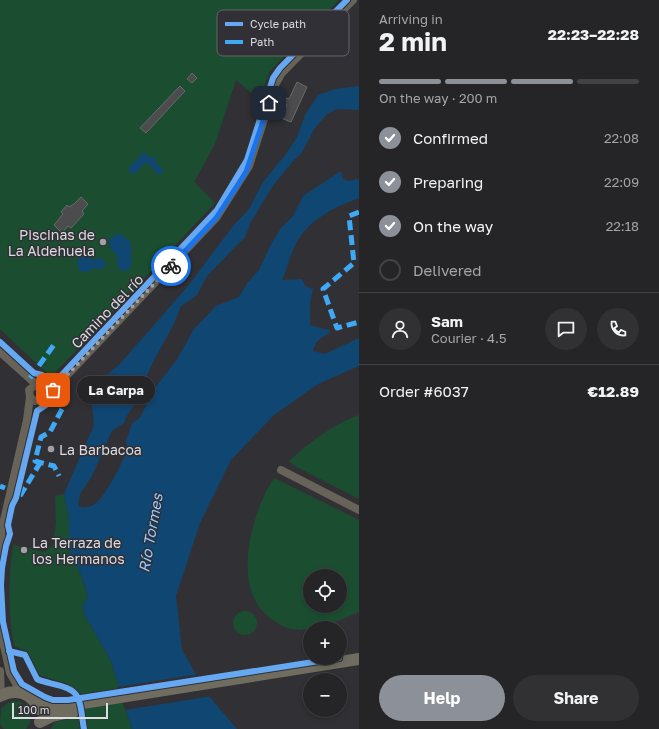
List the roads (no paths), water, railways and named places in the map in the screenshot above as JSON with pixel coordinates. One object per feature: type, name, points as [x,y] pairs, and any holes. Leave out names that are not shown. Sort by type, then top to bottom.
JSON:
[{"type":"main road","points":[[273,677],[359,659]]},
{"type":"main road","points":[[0,696],[7,693],[21,692],[27,694],[36,703],[51,711],[273,677],[359,668]]},
{"type":"main road","points":[[36,703],[39,709],[39,725]]},
{"type":"main road","points":[[39,725],[51,711]]},
{"type":"street","name":"Camino del río","points":[[343,10],[353,0]]},
{"type":"street","name":"Camino del río","points":[[27,420],[41,399],[54,388],[216,218],[249,166],[275,85],[281,74],[299,56]]},
{"type":"street","points":[[0,352],[44,390],[41,399],[30,394],[15,365]]},
{"type":"street","points":[[0,560],[3,544],[0,533],[27,420],[30,394],[34,386],[38,386]]},
{"type":"street","points":[[281,470],[359,510]]},
{"type":"street","points":[[0,628],[10,673],[21,692]]},
{"type":"street","points":[[0,672],[0,696]]},
{"type":"water","name":"Río Tormes","points":[[359,86],[359,110],[337,109],[327,114],[315,128],[301,154],[295,159],[272,187],[251,222],[245,237],[207,276],[197,295],[181,306],[174,324],[154,360],[143,384],[144,390],[126,417],[124,423],[112,431],[92,476],[80,494],[78,506],[82,507],[92,506],[101,498],[114,478],[128,449],[126,441],[132,423],[140,418],[154,389],[176,361],[194,329],[216,306],[239,297],[248,282],[259,270],[270,246],[281,228],[293,216],[303,196],[341,171],[343,179],[348,181],[359,179],[359,198],[330,211],[305,230],[294,248],[282,280],[302,279],[305,286],[313,289],[310,303],[310,325],[329,330],[330,333],[318,340],[313,351],[325,354],[359,338],[359,366],[318,384],[274,415],[231,460],[200,523],[176,596],[182,650],[208,695],[237,729],[132,729],[111,661],[84,614],[83,606],[88,597],[82,577],[69,549],[69,517],[64,494],[94,425],[92,404],[109,385],[103,378],[119,365],[188,286],[233,226],[249,209],[263,182],[286,154],[297,137],[305,115],[318,95],[335,89]]},
{"type":"water","points":[[144,152],[150,158],[153,157],[157,161],[156,163],[164,171],[160,175],[155,173],[154,169],[146,162],[133,175],[128,169]]},
{"type":"water","points":[[121,234],[131,243],[131,267],[128,270],[122,271],[118,267],[117,255],[110,248],[109,240],[115,235]]},
{"type":"water","points":[[88,256],[92,260],[101,258],[105,261],[105,266],[100,269],[92,268],[89,272],[82,272],[78,267],[77,260],[81,257]]},
{"type":"place","name":"Piscinas de La Aldehuela","points":[[103,242]]},
{"type":"place","name":"La Carpa","points":[[53,390]]},
{"type":"place","name":"La Barbacoa","points":[[51,449]]},
{"type":"place","name":"La Terraza de los Hermanos","points":[[24,550]]}]
